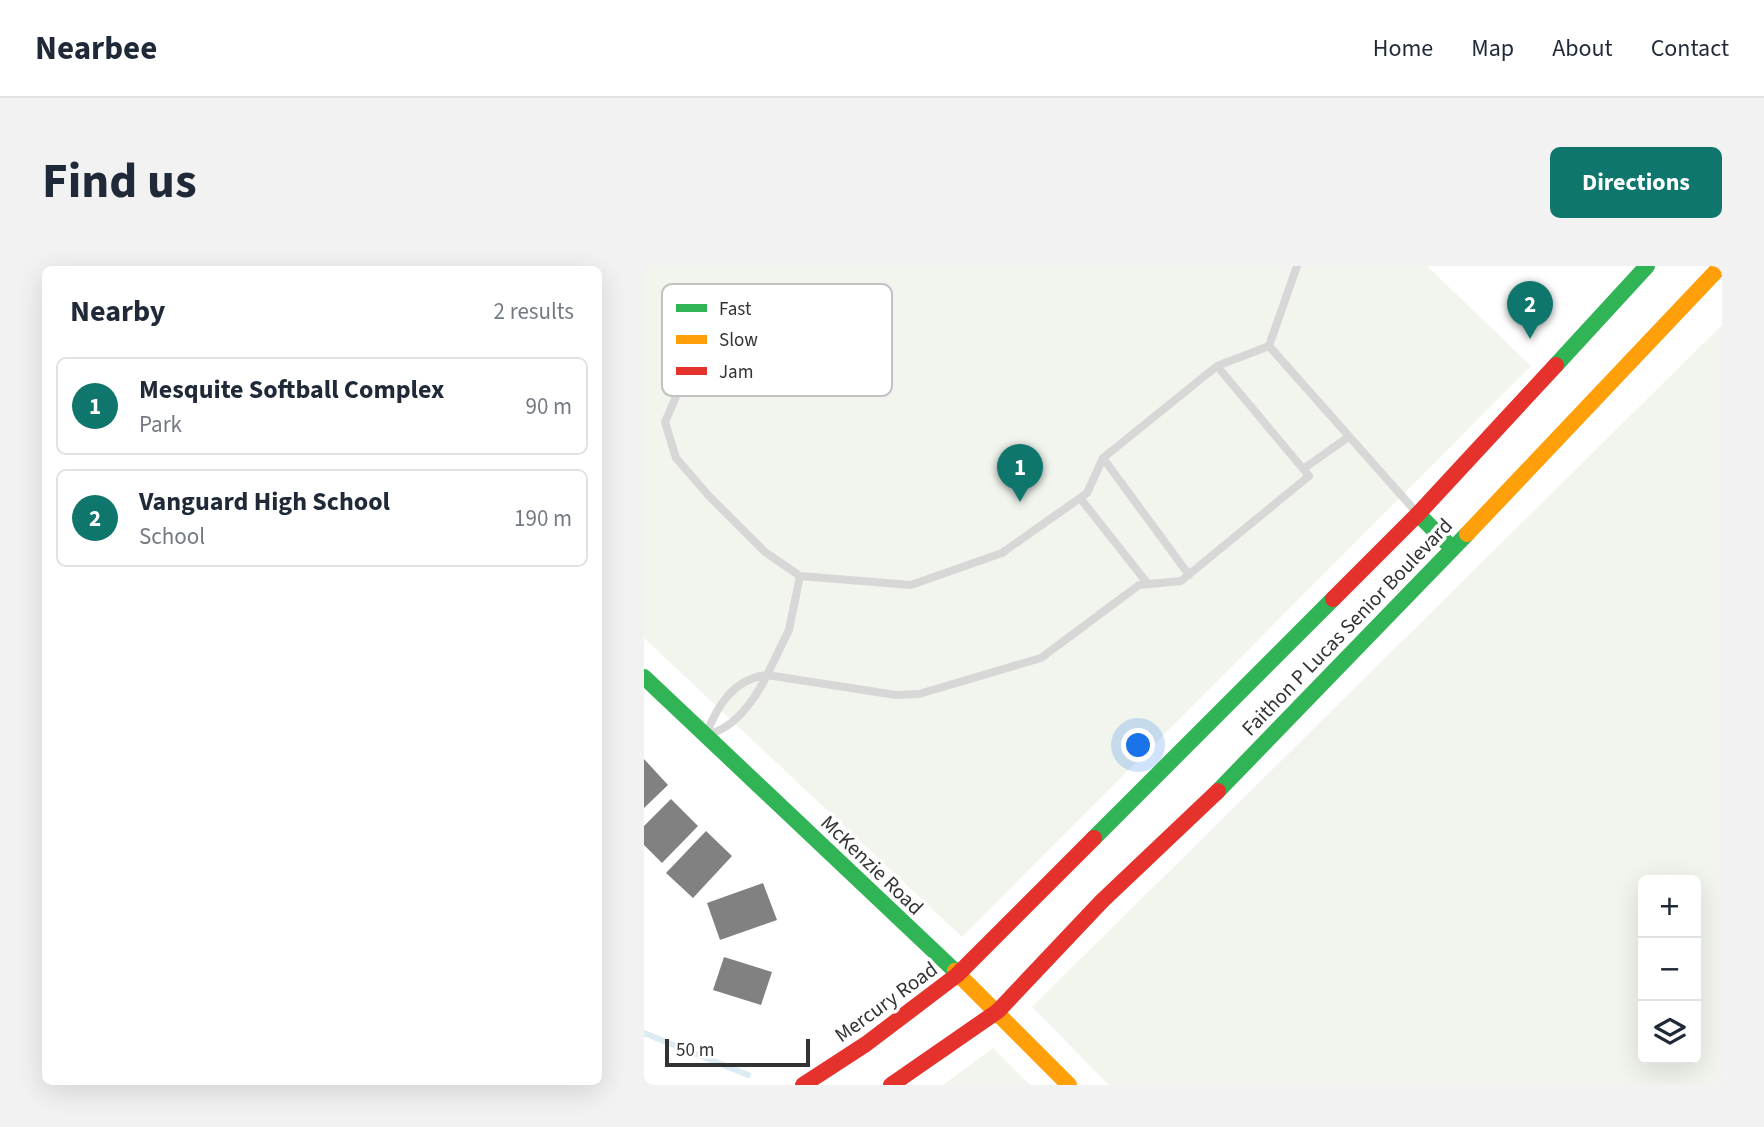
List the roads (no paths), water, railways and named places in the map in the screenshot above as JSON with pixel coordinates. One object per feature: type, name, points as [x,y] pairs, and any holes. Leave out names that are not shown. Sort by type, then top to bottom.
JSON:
[{"type":"main road","name":"Faithon P Lucas Senior Boulevard","points":[[957,975],[1418,514],[1647,266]]},
{"type":"main road","name":"Faithon P Lucas Senior Boulevard","points":[[998,1011],[1102,901],[1219,790],[1517,484],[1721,266]]},
{"type":"main road","points":[[1418,514],[1452,548]]},
{"type":"main road","name":"McKenzie Road","points":[[644,677],[998,1011],[1069,1085]]},
{"type":"main road","name":"Mercury Road","points":[[803,1085],[866,1044],[957,975]]},
{"type":"main road","points":[[891,1085],[998,1011]]},
{"type":"lane","points":[[677,396],[665,422],[676,458],[765,552],[800,576],[911,585],[1002,554],[1087,493],[1103,458],[1217,366],[1269,346],[1297,266]]},
{"type":"lane","points":[[1269,346],[1347,438],[1418,514]]},
{"type":"lane","points":[[706,735],[718,704],[751,677],[767,675],[896,695],[919,694],[1041,658],[1139,585],[1181,581],[1309,476],[1217,366]]},
{"type":"lane","points":[[1303,469],[1347,438]]},
{"type":"lane","points":[[1103,458],[1189,575]]},
{"type":"lane","points":[[1080,498],[1148,584]]},
{"type":"lane","points":[[706,735],[722,731],[757,696],[789,630],[800,576]]},
{"type":"waterway","points":[[644,1033],[748,1075]]},
{"type":"place","name":"Vanguard High School","points":[[1530,339]]},
{"type":"place","name":"Mesquite Softball Complex","points":[[1020,502]]}]
